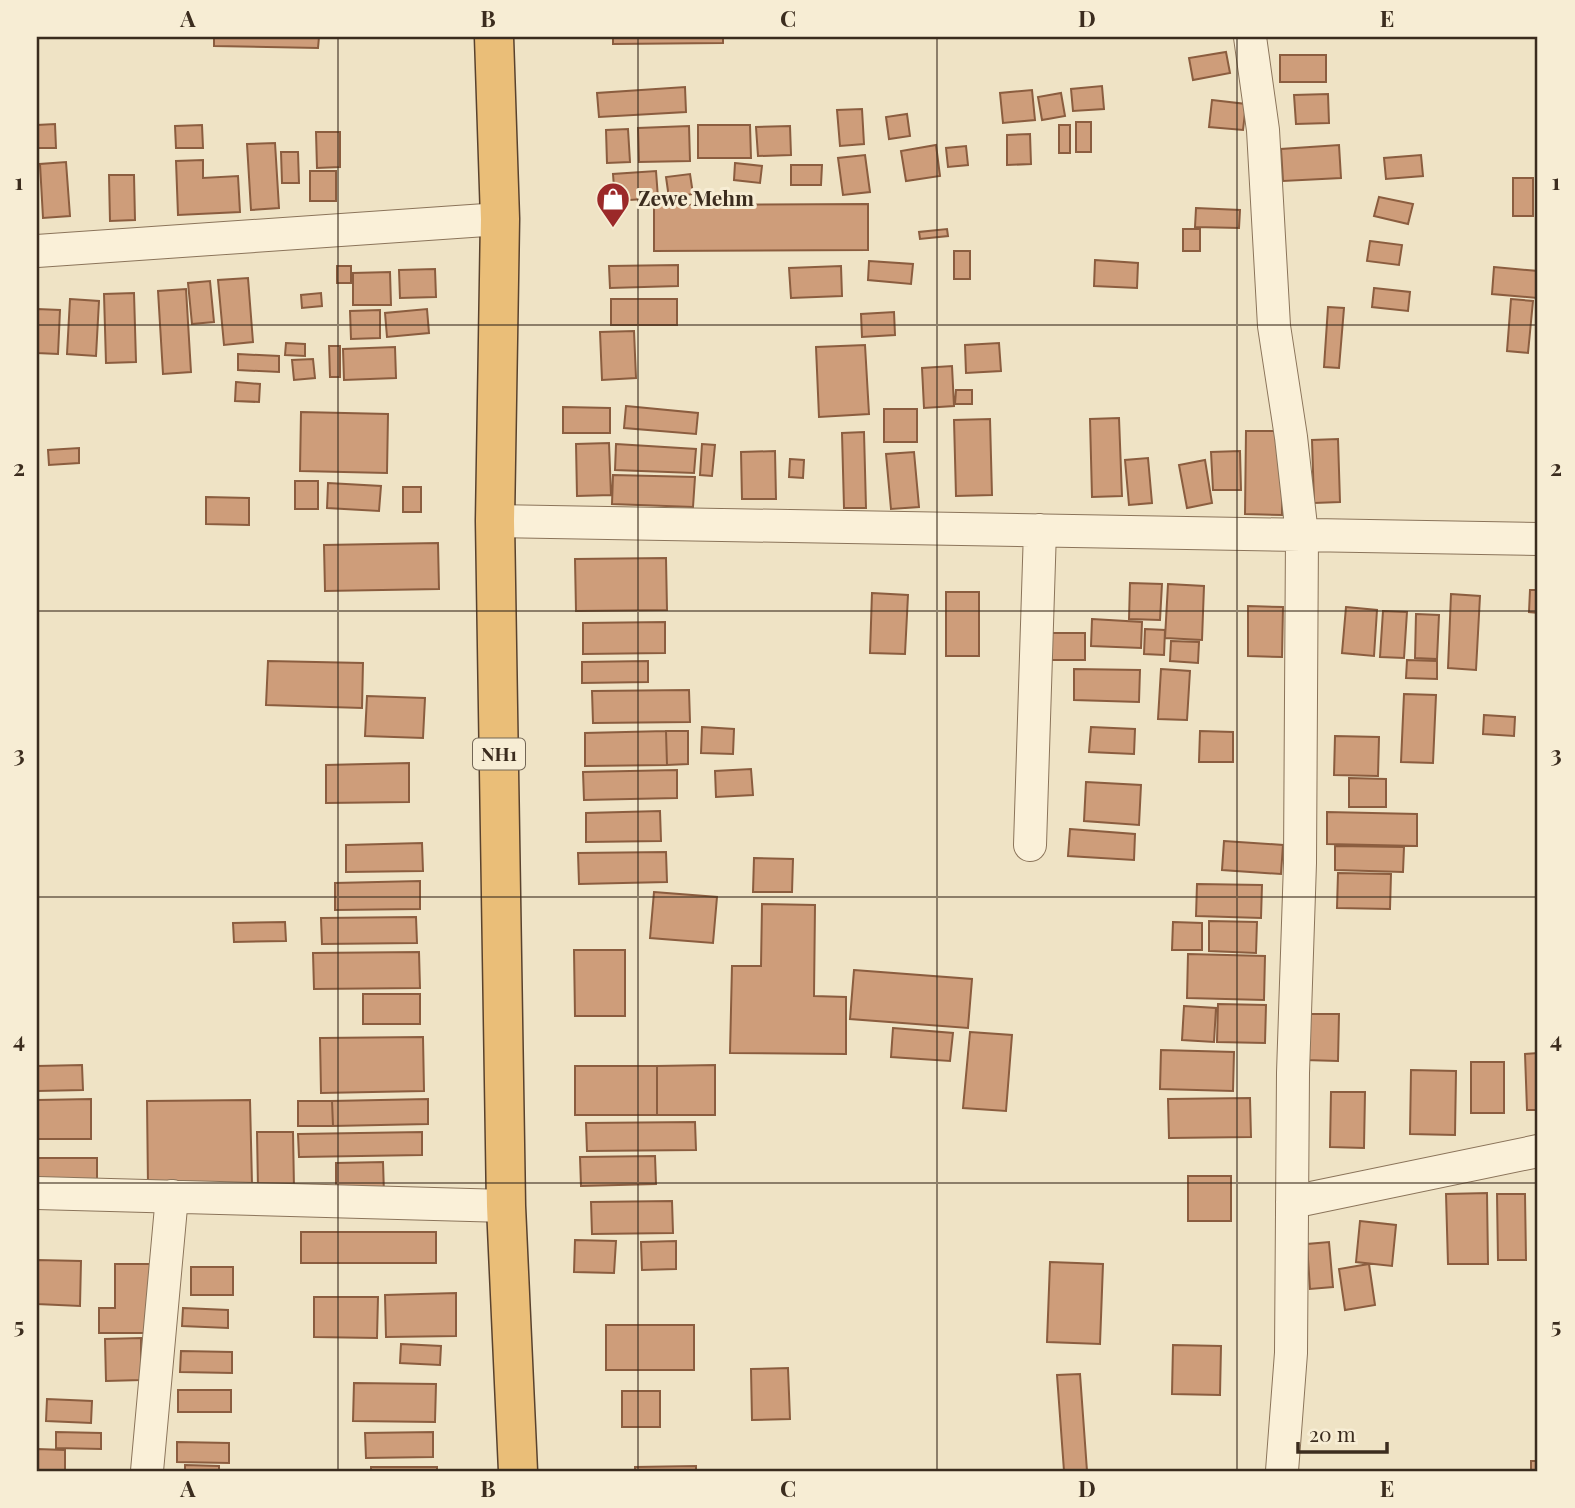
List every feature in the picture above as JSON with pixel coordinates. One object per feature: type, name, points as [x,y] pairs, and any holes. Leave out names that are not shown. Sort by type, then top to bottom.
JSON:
[{"type":"highway","name":"NH1","points":[[494,37],[500,219],[495,521],[506,1206],[518,1471]]},
{"type":"street","points":[[1250,37],[1263,130],[1274,326],[1291,437],[1302,535],[1300,863],[1293,1073],[1291,1353],[1282,1471]]},
{"type":"street","points":[[37,251],[500,219]]},
{"type":"street","points":[[495,521],[1538,539]]},
{"type":"street","points":[[1030,845],[1040,530]]},
{"type":"street","points":[[1292,1202],[1538,1151]]},
{"type":"street","points":[[37,1193],[506,1206]]},
{"type":"street","points":[[147,1471],[172,1196]]},
{"type":"building","points":[[214,37],[319,37],[318,48],[214,46]]},
{"type":"building","points":[[613,37],[723,37],[723,43],[613,44]]},
{"type":"building","points":[[1226,52],[1230,73],[1193,80],[1189,58]]},
{"type":"building","points":[[1280,55],[1326,55],[1326,82],[1280,82]]},
{"type":"building","points":[[1102,86],[1104,109],[1073,111],[1071,89]]},
{"type":"building","points":[[685,87],[686,112],[599,117],[597,93]]},
{"type":"building","points":[[1032,90],[1035,120],[1003,123],[1000,93]]},
{"type":"building","points":[[1061,93],[1065,116],[1042,120],[1038,97]]},
{"type":"building","points":[[1328,94],[1329,123],[1296,124],[1294,95]]},
{"type":"building","points":[[1212,100],[1246,104],[1243,130],[1209,127]]},
{"type":"building","points":[[862,109],[864,144],[840,146],[837,110]]},
{"type":"building","points":[[907,114],[910,136],[889,139],[886,117]]},
{"type":"building","points":[[1076,122],[1091,122],[1091,152],[1076,152]]},
{"type":"building","points":[[55,124],[56,148],[37,148],[37,125]]},
{"type":"building","points":[[202,125],[203,148],[176,148],[175,126]]},
{"type":"building","points":[[698,125],[750,125],[751,158],[698,158]]},
{"type":"building","points":[[1059,125],[1070,125],[1070,153],[1059,153]]},
{"type":"building","points":[[689,126],[690,161],[639,162],[638,128]]},
{"type":"building","points":[[790,126],[791,155],[758,156],[756,127]]},
{"type":"building","points":[[628,129],[630,162],[607,163],[606,130]]},
{"type":"building","points":[[316,132],[340,132],[340,167],[317,168]]},
{"type":"building","points":[[1030,134],[1031,164],[1007,165],[1007,135]]},
{"type":"building","points":[[275,143],[279,208],[251,210],[247,144]]},
{"type":"building","points":[[936,145],[940,176],[906,181],[901,151]]},
{"type":"building","points":[[1339,145],[1341,178],[1283,181],[1281,149]]},
{"type":"building","points":[[966,146],[968,165],[948,167],[946,148]]},
{"type":"building","points":[[281,152],[298,152],[299,183],[282,183]]},
{"type":"building","points":[[865,155],[870,192],[843,195],[838,158]]},
{"type":"building","points":[[1421,155],[1423,176],[1386,179],[1384,158]]},
{"type":"building","points":[[203,160],[203,178],[238,176],[240,212],[178,215],[176,161]]},
{"type":"building","points":[[66,162],[70,216],[43,218],[40,164]]},
{"type":"building","points":[[735,163],[762,166],[760,183],[734,180]]},
{"type":"building","points":[[791,165],[822,165],[821,185],[791,185]]},
{"type":"building","points":[[310,171],[336,171],[336,201],[310,201]]},
{"type":"building","points":[[656,171],[658,198],[615,201],[613,174]]},
{"type":"building","points":[[690,174],[693,194],[669,198],[666,177]]},
{"type":"building","points":[[109,175],[134,175],[135,220],[110,221]]},
{"type":"building","points":[[1513,178],[1533,178],[1533,216],[1513,216]]},
{"type":"building","points":[[1379,197],[1413,204],[1408,224],[1374,216]]},
{"type":"building","points":[[868,204],[868,250],[654,251],[654,205]]},
{"type":"building","points":[[1196,208],[1240,210],[1239,228],[1195,227]]},
{"type":"building","points":[[947,229],[948,236],[920,239],[919,232]]},
{"type":"building","points":[[1183,229],[1200,229],[1200,251],[1183,251]]},
{"type":"building","points":[[1370,241],[1402,245],[1399,265],[1367,261]]},
{"type":"building","points":[[954,251],[970,251],[970,279],[954,279]]},
{"type":"building","points":[[1095,260],[1138,263],[1137,288],[1094,286]]},
{"type":"building","points":[[869,261],[913,264],[911,284],[868,280]]},
{"type":"building","points":[[678,265],[678,286],[610,288],[609,266]]},
{"type":"building","points":[[337,266],[351,266],[351,283],[337,283]]},
{"type":"building","points":[[841,266],[842,296],[791,298],[789,268]]},
{"type":"building","points":[[1494,267],[1538,271],[1537,298],[1492,294]]},
{"type":"building","points":[[435,269],[436,297],[400,298],[399,270]]},
{"type":"building","points":[[390,272],[391,305],[353,305],[353,273]]},
{"type":"building","points":[[248,278],[253,342],[224,345],[218,280]]},
{"type":"building","points":[[210,281],[214,322],[192,324],[188,283]]},
{"type":"building","points":[[1374,288],[1410,292],[1408,311],[1372,307]]},
{"type":"building","points":[[186,289],[191,372],[163,374],[158,291]]},
{"type":"building","points":[[134,293],[136,362],[106,363],[104,294]]},
{"type":"building","points":[[321,293],[322,306],[302,308],[301,295]]},
{"type":"building","points":[[70,299],[99,301],[96,356],[67,354]]},
{"type":"building","points":[[611,299],[677,299],[677,325],[611,325]]},
{"type":"building","points":[[1511,299],[1533,301],[1528,353],[1507,351]]},
{"type":"building","points":[[1328,307],[1344,308],[1339,368],[1324,367]]},
{"type":"building","points":[[37,309],[60,310],[58,354],[37,353]]},
{"type":"building","points":[[427,309],[429,333],[387,337],[385,313]]},
{"type":"building","points":[[380,310],[380,338],[351,339],[350,311]]},
{"type":"building","points":[[894,312],[895,335],[862,337],[861,314]]},
{"type":"building","points":[[634,331],[636,378],[602,380],[600,332]]},
{"type":"building","points":[[286,343],[305,344],[305,356],[285,355]]},
{"type":"building","points":[[999,343],[1001,371],[966,373],[965,345]]},
{"type":"building","points":[[865,345],[869,414],[819,417],[816,347]]},
{"type":"building","points":[[329,346],[340,346],[340,377],[330,377]]},
{"type":"building","points":[[395,347],[396,378],[344,380],[343,349]]},
{"type":"building","points":[[238,354],[279,356],[279,372],[238,370]]},
{"type":"building","points":[[313,359],[315,378],[294,380],[292,360]]},
{"type":"building","points":[[952,366],[954,406],[924,408],[922,368]]},
{"type":"building","points":[[236,382],[260,384],[259,402],[235,401]]},
{"type":"building","points":[[956,390],[972,390],[972,404],[955,404]]},
{"type":"building","points":[[626,406],[698,413],[696,434],[624,428]]},
{"type":"building","points":[[563,407],[610,408],[610,433],[563,433]]},
{"type":"building","points":[[884,409],[917,409],[917,442],[884,442]]},
{"type":"building","points":[[301,412],[388,414],[387,473],[300,471]]},
{"type":"building","points":[[1119,418],[1122,496],[1092,497],[1090,419]]},
{"type":"building","points":[[990,419],[992,495],[956,496],[954,420]]},
{"type":"building","points":[[1246,431],[1283,431],[1282,515],[1245,514]]},
{"type":"building","points":[[864,432],[866,508],[844,508],[842,433]]},
{"type":"building","points":[[1338,439],[1340,502],[1314,503],[1312,440]]},
{"type":"building","points":[[609,443],[611,495],[577,496],[576,444]]},
{"type":"building","points":[[616,444],[696,449],[694,473],[615,470]]},
{"type":"building","points":[[702,444],[715,445],[712,476],[700,475]]},
{"type":"building","points":[[79,448],[79,463],[49,465],[48,450]]},
{"type":"building","points":[[775,451],[776,499],[742,499],[741,452]]},
{"type":"building","points":[[1240,451],[1241,490],[1213,490],[1211,452]]},
{"type":"building","points":[[914,452],[919,507],[891,509],[886,454]]},
{"type":"building","points":[[1148,458],[1152,503],[1129,505],[1125,460]]},
{"type":"building","points":[[790,459],[804,460],[803,478],[789,477]]},
{"type":"building","points":[[1205,460],[1212,503],[1187,508],[1179,465]]},
{"type":"building","points":[[613,475],[695,477],[693,507],[612,504]]},
{"type":"building","points":[[295,481],[318,481],[318,509],[295,509]]},
{"type":"building","points":[[328,483],[381,486],[379,511],[327,508]]},
{"type":"building","points":[[403,487],[421,487],[421,512],[403,512]]},
{"type":"building","points":[[206,497],[249,498],[249,525],[206,524]]},
{"type":"building","points":[[438,543],[439,589],[325,591],[324,545]]},
{"type":"building","points":[[666,558],[667,610],[576,611],[575,559]]},
{"type":"building","points":[[1130,583],[1162,584],[1160,620],[1129,619]]},
{"type":"building","points":[[1168,584],[1204,586],[1202,640],[1165,638]]},
{"type":"building","points":[[1530,590],[1538,590],[1538,613],[1529,612]]},
{"type":"building","points":[[946,592],[979,592],[979,656],[946,656]]},
{"type":"building","points":[[872,593],[908,595],[905,654],[870,653]]},
{"type":"building","points":[[1451,594],[1480,596],[1476,670],[1448,668]]},
{"type":"building","points":[[1248,606],[1283,607],[1282,657],[1248,656]]},
{"type":"building","points":[[1346,607],[1377,610],[1374,656],[1342,653]]},
{"type":"building","points":[[1383,611],[1407,612],[1404,658],[1380,657]]},
{"type":"building","points":[[1416,614],[1439,615],[1437,659],[1415,658]]},
{"type":"building","points":[[1092,619],[1142,622],[1141,648],[1091,646]]},
{"type":"building","points":[[665,622],[665,653],[583,654],[583,623]]},
{"type":"building","points":[[1145,629],[1165,630],[1164,655],[1144,654]]},
{"type":"building","points":[[1045,633],[1085,633],[1085,660],[1045,660]]},
{"type":"building","points":[[1171,641],[1199,642],[1198,663],[1170,661]]},
{"type":"building","points":[[1407,660],[1437,661],[1437,679],[1406,678]]},
{"type":"building","points":[[268,661],[363,663],[362,708],[266,705]]},
{"type":"building","points":[[648,661],[648,682],[582,683],[582,662]]},
{"type":"building","points":[[1074,669],[1140,670],[1139,702],[1074,700]]},
{"type":"building","points":[[1161,669],[1190,671],[1187,720],[1158,719]]},
{"type":"building","points":[[689,690],[690,722],[593,723],[592,691]]},
{"type":"building","points":[[1404,694],[1436,695],[1433,763],[1401,762]]},
{"type":"building","points":[[367,696],[425,698],[423,738],[365,736]]},
{"type":"building","points":[[1484,715],[1515,717],[1514,736],[1483,734]]},
{"type":"building","points":[[702,727],[734,729],[733,754],[701,753]]},
{"type":"building","points":[[1091,727],[1135,729],[1134,754],[1089,752]]},
{"type":"building","points":[[666,731],[667,765],[585,766],[585,733]]},
{"type":"building","points":[[666,731],[688,731],[688,764],[667,765]]},
{"type":"building","points":[[1200,731],[1233,732],[1233,762],[1199,762]]},
{"type":"building","points":[[1335,736],[1379,737],[1378,776],[1334,775]]},
{"type":"building","points":[[409,763],[409,802],[326,803],[326,765]]},
{"type":"building","points":[[751,769],[753,795],[716,797],[715,771]]},
{"type":"building","points":[[677,770],[677,798],[584,800],[583,772]]},
{"type":"building","points":[[1349,778],[1386,779],[1386,807],[1349,807]]},
{"type":"building","points":[[1086,782],[1141,785],[1139,825],[1084,821]]},
{"type":"building","points":[[660,811],[661,841],[586,842],[586,813]]},
{"type":"building","points":[[1327,812],[1417,814],[1417,846],[1327,844]]},
{"type":"building","points":[[1070,829],[1135,834],[1134,860],[1068,856]]},
{"type":"building","points":[[1224,841],[1283,845],[1281,874],[1222,870]]},
{"type":"building","points":[[422,843],[423,871],[346,872],[346,845]]},
{"type":"building","points":[[1335,846],[1404,847],[1403,872],[1335,870]]},
{"type":"building","points":[[666,852],[667,882],[579,884],[578,853]]},
{"type":"building","points":[[754,858],[793,859],[792,892],[753,892]]},
{"type":"building","points":[[1338,873],[1391,874],[1390,909],[1337,908]]},
{"type":"building","points":[[420,881],[420,909],[335,910],[335,883]]},
{"type":"building","points":[[1197,884],[1262,885],[1261,918],[1196,916]]},
{"type":"building","points":[[654,892],[717,897],[713,943],[650,938]]},
{"type":"building","points":[[762,904],[815,905],[814,996],[846,997],[846,1054],[730,1053],[732,966],[761,966]]},
{"type":"building","points":[[416,917],[417,943],[322,944],[321,918]]},
{"type":"building","points":[[1209,921],[1257,922],[1256,953],[1209,951]]},
{"type":"building","points":[[285,922],[286,941],[234,942],[233,923]]},
{"type":"building","points":[[1173,922],[1202,923],[1202,950],[1172,950]]},
{"type":"building","points":[[574,950],[625,950],[625,1016],[575,1016]]},
{"type":"building","points":[[419,952],[420,988],[314,989],[313,953]]},
{"type":"building","points":[[1188,954],[1265,956],[1264,1000],[1187,998]]},
{"type":"building","points":[[854,970],[972,979],[968,1028],[850,1019]]},
{"type":"building","points":[[363,994],[420,994],[420,1024],[363,1024]]},
{"type":"building","points":[[1218,1004],[1266,1005],[1265,1043],[1217,1042]]},
{"type":"building","points":[[1184,1006],[1216,1008],[1214,1042],[1182,1040]]},
{"type":"building","points":[[1306,1014],[1339,1014],[1338,1061],[1305,1060]]},
{"type":"building","points":[[893,1028],[953,1033],[950,1061],[891,1057]]},
{"type":"building","points":[[970,1032],[1012,1035],[1006,1111],[963,1108]]},
{"type":"building","points":[[423,1037],[424,1091],[321,1093],[320,1038]]},
{"type":"building","points":[[1161,1050],[1234,1052],[1233,1091],[1160,1089]]},
{"type":"building","points":[[1538,1053],[1538,1110],[1527,1110],[1525,1054]]},
{"type":"building","points":[[1471,1062],[1504,1062],[1504,1113],[1471,1113]]},
{"type":"building","points":[[82,1065],[83,1090],[37,1091],[37,1066]]},
{"type":"building","points":[[715,1065],[715,1115],[657,1115],[657,1066]]},
{"type":"building","points":[[575,1066],[657,1066],[657,1115],[575,1115]]},
{"type":"building","points":[[1411,1070],[1456,1071],[1455,1135],[1410,1134]]},
{"type":"building","points":[[1331,1092],[1365,1092],[1364,1148],[1330,1147]]},
{"type":"building","points":[[1250,1098],[1251,1137],[1169,1138],[1168,1099]]},
{"type":"building","points":[[91,1099],[91,1139],[37,1139],[37,1100]]},
{"type":"building","points":[[428,1099],[428,1124],[333,1126],[332,1101]]},
{"type":"building","points":[[250,1100],[252,1184],[148,1186],[147,1101]]},
{"type":"building","points":[[298,1101],[332,1101],[333,1126],[298,1126]]},
{"type":"building","points":[[695,1122],[696,1150],[587,1151],[586,1123]]},
{"type":"building","points":[[257,1132],[293,1132],[294,1189],[258,1189]]},
{"type":"building","points":[[422,1132],[422,1155],[299,1157],[298,1134]]},
{"type":"building","points":[[655,1156],[656,1184],[581,1186],[580,1157]]},
{"type":"building","points":[[37,1158],[97,1158],[97,1183],[37,1182]]},
{"type":"building","points":[[383,1162],[384,1194],[336,1195],[336,1163]]},
{"type":"building","points":[[1188,1176],[1231,1176],[1231,1221],[1188,1221]]},
{"type":"building","points":[[1538,1190],[1538,1283],[1537,1283]]},
{"type":"building","points":[[1487,1193],[1488,1264],[1448,1264],[1446,1194]]},
{"type":"building","points":[[1497,1194],[1525,1194],[1526,1260],[1498,1260]]},
{"type":"building","points":[[672,1201],[673,1233],[592,1234],[591,1202]]},
{"type":"building","points":[[1360,1221],[1396,1225],[1392,1266],[1356,1262]]},
{"type":"building","points":[[301,1232],[436,1232],[436,1263],[301,1263]]},
{"type":"building","points":[[575,1240],[616,1241],[614,1273],[574,1272]]},
{"type":"building","points":[[676,1241],[676,1269],[642,1270],[641,1242]]},
{"type":"building","points":[[1329,1242],[1333,1287],[1310,1289],[1307,1244]]},
{"type":"building","points":[[37,1260],[81,1261],[80,1306],[37,1304]]},
{"type":"building","points":[[1050,1262],[1103,1264],[1100,1344],[1047,1342]]},
{"type":"building","points":[[115,1264],[150,1264],[150,1333],[99,1333],[99,1308],[115,1308]]},
{"type":"building","points":[[1369,1264],[1375,1305],[1345,1310],[1339,1269]]},
{"type":"building","points":[[191,1267],[233,1267],[233,1295],[191,1295]]},
{"type":"building","points":[[456,1293],[456,1336],[386,1337],[385,1295]]},
{"type":"building","points":[[314,1297],[378,1297],[377,1338],[314,1337]]},
{"type":"building","points":[[183,1308],[228,1310],[228,1328],[182,1326]]},
{"type":"building","points":[[606,1325],[694,1325],[694,1370],[606,1370]]},
{"type":"building","points":[[141,1338],[141,1380],[106,1381],[105,1339]]},
{"type":"building","points":[[401,1344],[441,1346],[440,1365],[400,1363]]},
{"type":"building","points":[[1173,1345],[1221,1346],[1220,1395],[1172,1394]]},
{"type":"building","points":[[181,1351],[232,1352],[232,1373],[180,1372]]},
{"type":"building","points":[[788,1368],[790,1419],[752,1420],[751,1369]]},
{"type":"building","points":[[1080,1374],[1087,1471],[1064,1471],[1057,1375]]},
{"type":"building","points":[[354,1383],[436,1384],[435,1422],[353,1421]]},
{"type":"building","points":[[178,1390],[231,1390],[231,1412],[178,1412]]},
{"type":"building","points":[[622,1391],[660,1391],[660,1427],[622,1427]]},
{"type":"building","points":[[47,1399],[92,1401],[91,1423],[46,1421]]},
{"type":"building","points":[[56,1432],[101,1433],[101,1449],[56,1448]]},
{"type":"building","points":[[433,1432],[433,1457],[366,1458],[365,1433]]},
{"type":"building","points":[[177,1442],[229,1443],[229,1463],[177,1462]]},
{"type":"building","points":[[37,1449],[65,1450],[65,1471],[37,1471]]},
{"type":"building","points":[[1531,1461],[1538,1461],[1538,1471],[1531,1471]]},
{"type":"building","points":[[185,1465],[219,1466],[219,1471],[185,1471]]},
{"type":"building","points":[[696,1466],[696,1471],[635,1471],[635,1467]]},
{"type":"building","points":[[371,1467],[437,1467],[437,1471],[371,1471]]},
{"type":"place","name":"Zewe Mehm","points":[[613,229]]}]
